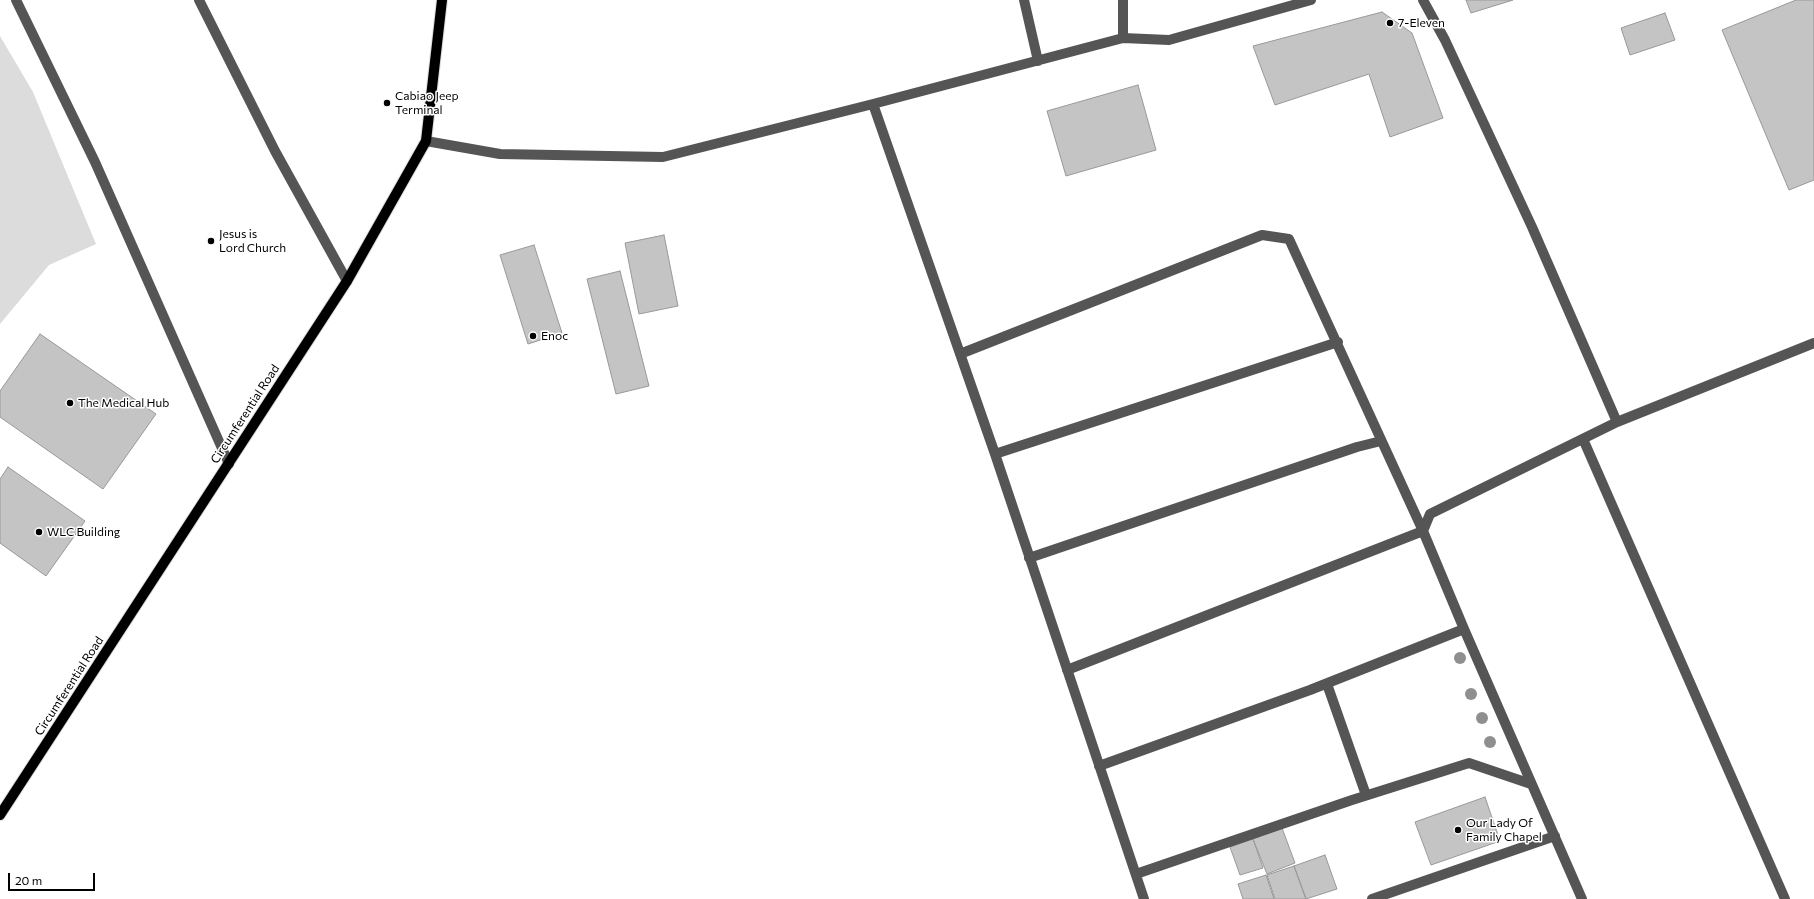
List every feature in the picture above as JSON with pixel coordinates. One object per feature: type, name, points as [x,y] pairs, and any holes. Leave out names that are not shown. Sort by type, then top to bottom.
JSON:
[{"type":"main road","name":"Circumferential Road","points":[[0,815],[347,281],[426,141],[442,0]]},
{"type":"street","points":[[16,0],[94,162],[228,464]]},
{"type":"street","points":[[198,0],[275,151],[347,281]]},
{"type":"street","points":[[1024,0],[1038,62]]},
{"type":"street","points":[[1123,0],[1123,38]]},
{"type":"street","points":[[426,141],[500,154],[663,157],[1038,62],[1123,38],[1169,40],[1311,0]]},
{"type":"street","points":[[1423,0],[1444,40],[1528,220],[1617,422]]},
{"type":"street","points":[[873,104],[995,454],[1066,670],[1144,899]]},
{"type":"street","points":[[960,354],[1262,235],[1290,239],[1423,531],[1464,630],[1582,899]]},
{"type":"street","points":[[995,454],[1338,342]]},
{"type":"street","points":[[1066,670],[1423,531],[1430,514],[1617,422],[1814,344]]},
{"type":"street","points":[[1583,439],[1785,899]]},
{"type":"street","points":[[1029,558],[1357,447],[1381,441]]},
{"type":"street","points":[[1099,766],[1327,684],[1464,630]]},
{"type":"street","points":[[1327,684],[1366,795]]},
{"type":"street","points":[[1136,874],[1366,795],[1469,763],[1531,784]]},
{"type":"street","points":[[1372,899],[1555,836]]},
{"type":"shaded area","points":[[0,36],[33,92],[96,244],[49,265],[0,324]]},
{"type":"building","points":[[1466,0],[1513,0],[1471,13]]},
{"type":"building","points":[[1796,0],[1814,0],[1814,180],[1789,190],[1722,30]]},
{"type":"building","points":[[1382,12],[1412,33],[1443,118],[1390,137],[1369,74],[1275,105],[1253,46]]},
{"type":"building","points":[[1665,13],[1675,40],[1630,55],[1621,28]]},
{"type":"building","points":[[1138,85],[1156,150],[1066,176],[1047,111]]},
{"type":"building","points":[[664,235],[678,306],[639,314],[625,243]]},
{"type":"building","points":[[534,245],[562,333],[528,344],[500,255]]},
{"type":"building","points":[[620,271],[649,386],[616,394],[587,279]]},
{"type":"building","name":"The Medical Hub","points":[[40,334],[156,414],[103,489],[0,417],[0,391]]},
{"type":"building","name":"WLC Building","points":[[8,467],[85,521],[46,576],[0,543],[0,479]]},
{"type":"building","points":[[1485,797],[1500,841],[1431,865],[1415,822]]},
{"type":"building","points":[[1282,828],[1295,863],[1267,874],[1253,839]]},
{"type":"building","points":[[1253,839],[1263,868],[1240,875],[1230,847]]},
{"type":"building","points":[[1325,855],[1337,889],[1306,899],[1294,866]]},
{"type":"building","points":[[1294,866],[1306,899],[1275,899],[1267,875]]},
{"type":"building","points":[[1266,875],[1274,899],[1243,899],[1238,884]]},
{"type":"place","name":"7-Eleven","points":[[1390,23]]},
{"type":"place","name":"Cabiao Jeep Terminal","points":[[387,103]]},
{"type":"place","name":"Jesus is Lord Church","points":[[211,241]]},
{"type":"place","name":"Enoc","points":[[533,336]]},
{"type":"place","name":"The Medical Hub","points":[[70,403]]},
{"type":"place","name":"WLC Building","points":[[39,532]]},
{"type":"place","name":"Our Lady Of Family Chapel","points":[[1458,830]]}]
